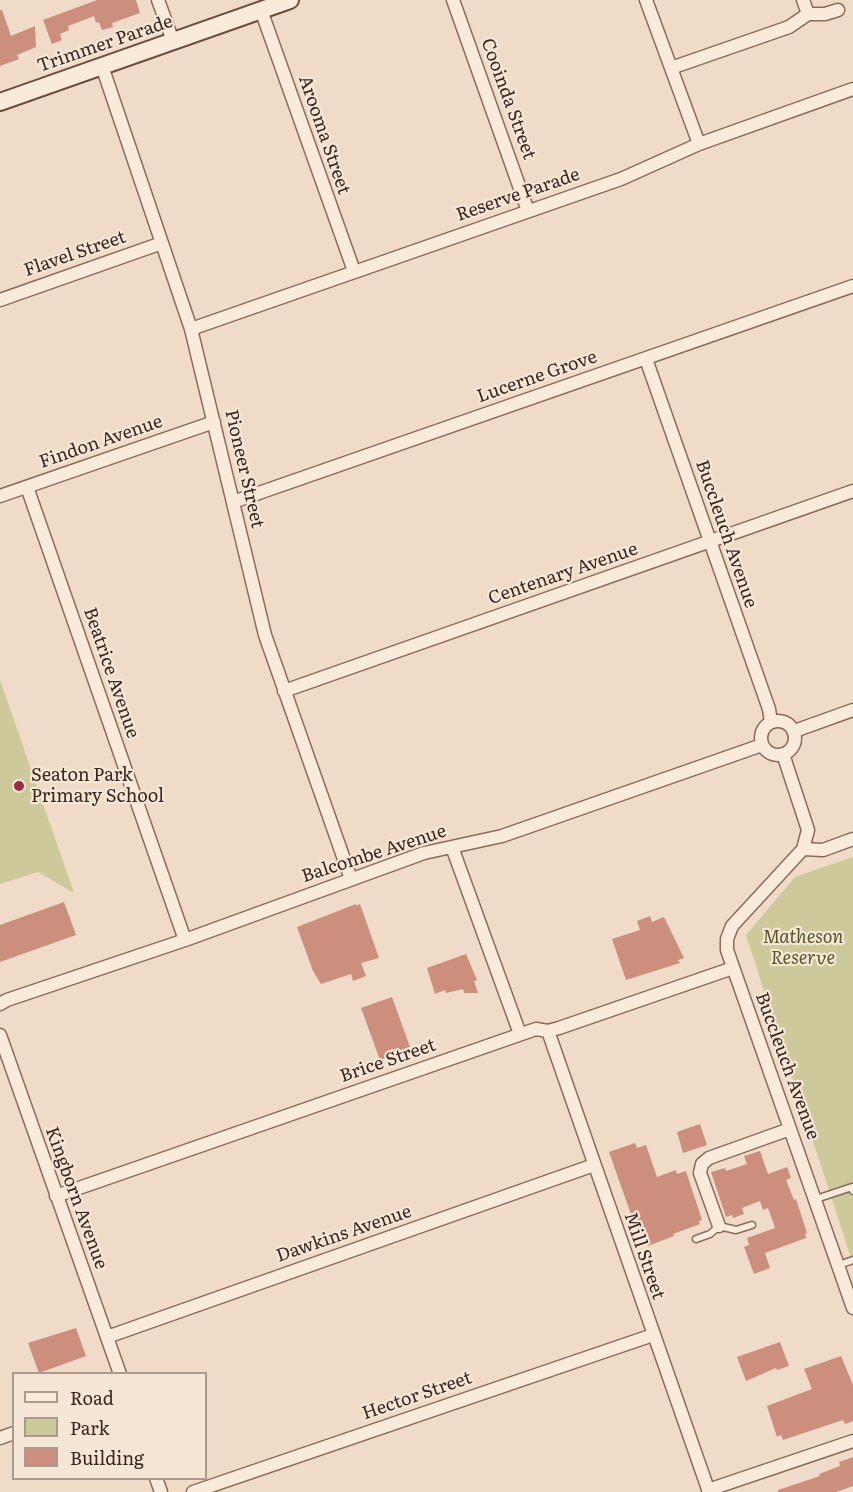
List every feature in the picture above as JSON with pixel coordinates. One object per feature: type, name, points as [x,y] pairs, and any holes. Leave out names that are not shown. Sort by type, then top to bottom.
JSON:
[{"type":"main road","name":"Trimmer Parade","points":[[0,102],[290,0]]},
{"type":"street","points":[[158,0],[173,41]]},
{"type":"street","name":"Cooinda Street","points":[[453,0],[528,211]]},
{"type":"street","points":[[646,0],[699,144]]},
{"type":"street","points":[[803,0],[808,14]]},
{"type":"street","name":"Arooma Street","points":[[261,10],[354,272]]},
{"type":"street","points":[[671,68],[789,27],[808,14],[825,14],[838,10]]},
{"type":"street","name":"Pioneer Street","points":[[102,66],[191,329],[265,635],[351,879]]},
{"type":"street","name":"Reserve Parade","points":[[191,329],[621,179],[699,144],[853,89]]},
{"type":"street","name":"Flavel Street","points":[[0,300],[162,243]]},
{"type":"street","name":"Lucerne Grove","points":[[233,502],[853,286]]},
{"type":"street","name":"Buccleuch Avenue","points":[[646,359],[769,709],[771,722]]},
{"type":"street","name":"Findon Avenue","points":[[0,496],[214,422]]},
{"type":"street","name":"Beatrice Avenue","points":[[27,487],[185,940]]},
{"type":"street","name":"Centenary Avenue","points":[[284,691],[853,491]]},
{"type":"street","points":[[794,733],[853,710]]},
{"type":"street","points":[[771,722],[782,722],[794,733],[794,743],[788,752],[783,754],[769,752],[762,745],[763,729],[771,722]]},
{"type":"street","name":"Balcombe Avenue","points":[[0,1004],[424,853],[502,836],[762,745]]},
{"type":"street","points":[[783,754],[808,830],[803,849],[823,850],[853,839]]},
{"type":"street","points":[[452,847],[520,1034]]},
{"type":"street","name":"Buccleuch Avenue","points":[[803,849],[732,926],[727,939],[727,950],[853,1308]]},
{"type":"street","name":"Brice Street","points":[[56,1196],[520,1034],[536,1029],[548,1031],[733,968]]},
{"type":"street","name":"Mill Street","points":[[548,1031],[708,1491]]},
{"type":"street","name":"Kingborn Avenue","points":[[0,1035],[119,1372]]},
{"type":"street","points":[[719,1226],[700,1173],[702,1164],[709,1158],[790,1129]]},
{"type":"street","name":"Dawkins Avenue","points":[[107,1336],[594,1165]]},
{"type":"street","name":"Hector Street","points":[[193,1492],[653,1335]]},
{"type":"street","points":[[708,1491],[853,1441]]},
{"type":"lane","points":[[816,1199],[852,1187],[853,1191]]},
{"type":"lane","points":[[696,1239],[710,1234],[719,1226],[736,1230],[752,1225]]},
{"type":"lane","points":[[839,1265],[853,1260]]},
{"type":"green space","points":[[0,680],[74,893],[38,872],[0,884]]},
{"type":"green space","name":"Matheson Reserve","points":[[853,857],[853,1264],[746,935],[795,877]]},
{"type":"building","points":[[97,0],[136,0],[140,13],[112,23],[113,27],[102,30],[94,16],[68,26],[69,30],[60,34],[62,40],[52,44],[43,20]]},
{"type":"building","points":[[0,10],[2,10],[11,36],[35,26],[36,47],[17,55],[19,59],[0,66]]},
{"type":"building","points":[[64,902],[76,935],[0,962],[0,925]]},
{"type":"building","points":[[356,904],[356,906],[360,904],[379,958],[361,963],[366,976],[353,981],[351,974],[321,984],[313,971],[297,927]]},
{"type":"building","points":[[650,916],[652,922],[664,917],[684,958],[678,960],[680,963],[626,980],[612,939],[640,930],[637,921]]},
{"type":"building","points":[[466,954],[477,980],[474,981],[478,993],[464,993],[463,989],[446,993],[445,990],[435,994],[427,968]]},
{"type":"building","points":[[392,997],[410,1047],[380,1060],[361,1008]]},
{"type":"building","points":[[700,1124],[707,1145],[683,1153],[677,1132]]},
{"type":"building","points":[[635,1143],[637,1148],[646,1145],[657,1177],[676,1170],[677,1174],[686,1171],[702,1220],[699,1221],[700,1224],[648,1246],[646,1240],[642,1241],[609,1152]]},
{"type":"building","points":[[760,1151],[768,1174],[787,1167],[791,1178],[786,1180],[794,1200],[796,1199],[807,1233],[806,1238],[765,1253],[770,1268],[754,1274],[744,1247],[749,1245],[747,1238],[775,1228],[768,1208],[763,1210],[760,1201],[742,1208],[744,1214],[733,1218],[732,1215],[726,1217],[711,1172],[725,1168],[726,1171],[747,1164],[744,1156]]},
{"type":"building","points":[[76,1328],[86,1356],[39,1372],[28,1343]]},
{"type":"building","points":[[780,1342],[789,1366],[777,1370],[776,1368],[746,1381],[737,1357]]},
{"type":"building","points":[[841,1356],[853,1385],[853,1421],[845,1424],[843,1420],[783,1440],[781,1435],[777,1437],[767,1406],[812,1389],[804,1369]]},
{"type":"building","points":[[853,1457],[853,1486],[836,1492],[778,1492],[778,1490],[820,1476],[819,1474],[840,1466],[839,1462]]},
{"type":"place","name":"Seaton Park Primary School","points":[[19,786]]}]
